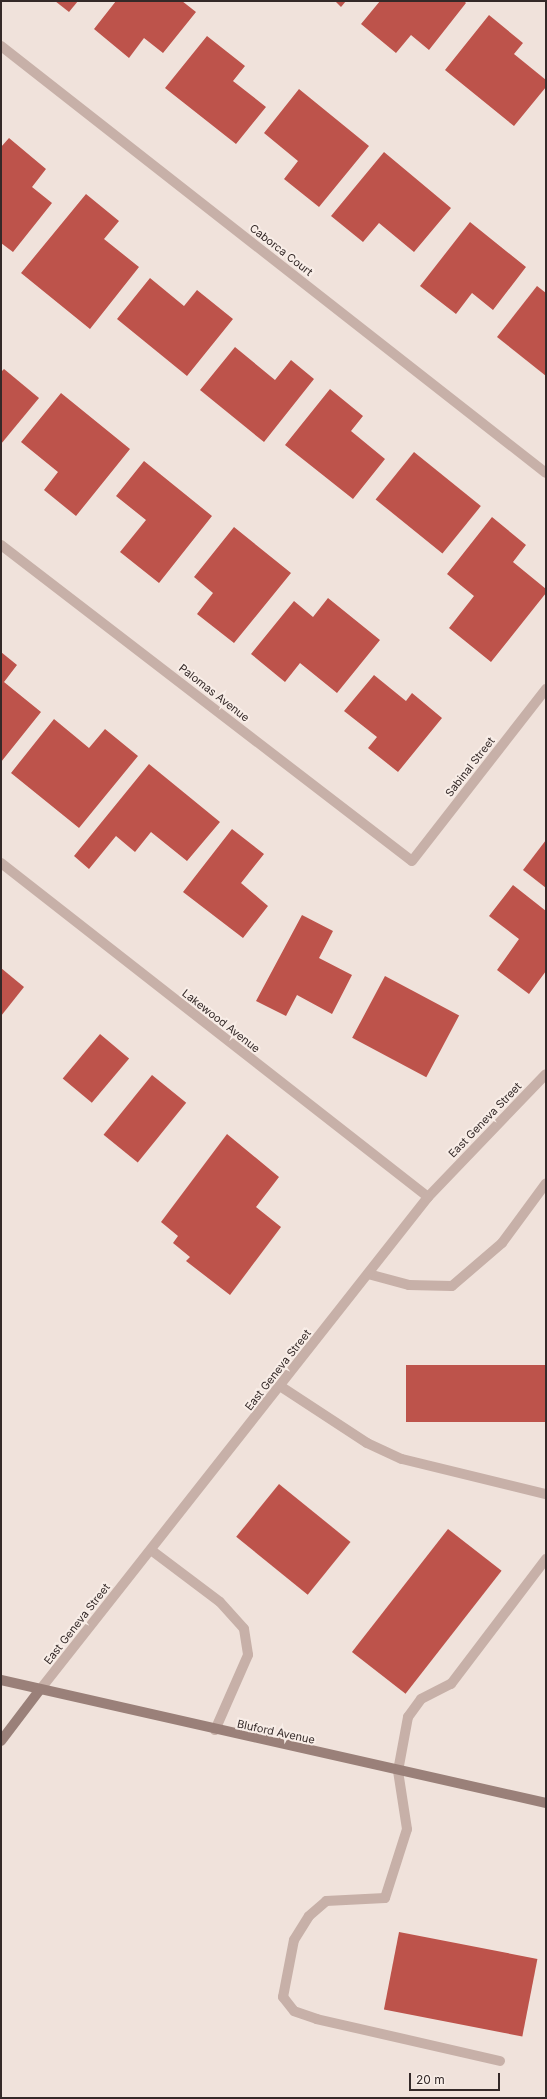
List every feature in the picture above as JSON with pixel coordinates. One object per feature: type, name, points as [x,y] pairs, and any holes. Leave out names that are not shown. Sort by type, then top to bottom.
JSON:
[{"type":"street","name":"Caborca Court","points":[[1,46],[546,473]]},
{"type":"street","name":"Palomas Avenue","points":[[1,545],[412,861]]},
{"type":"street","name":"Sabinal Street","points":[[412,861],[546,689]]},
{"type":"street","name":"Lakewood Avenue","points":[[1,863],[428,1197]]},
{"type":"street","name":"East Geneva Street","points":[[39,1691],[428,1197],[546,1074]]},
{"type":"street","points":[[368,1274],[409,1285],[452,1286],[502,1243],[546,1183]]},
{"type":"street","points":[[280,1386],[367,1443],[402,1459],[546,1494]]},
{"type":"street","points":[[151,1550],[220,1602],[244,1629],[248,1655],[215,1730]]},
{"type":"street","points":[[500,2061],[317,2019],[294,2011],[283,1997],[294,1940],[309,1916],[326,1901],[384,1898],[407,1829],[398,1771],[412,1711],[421,1699],[451,1684],[546,1559]]},
{"type":"street","name":"Bluford Avenue","points":[[1,1680],[39,1691],[546,1803]]},
{"type":"street","points":[[1,1741],[39,1691]]},
{"type":"building","points":[[55,1],[78,1],[69,12]]},
{"type":"building","points":[[116,1],[182,1],[196,12],[163,53],[144,38],[129,58],[94,29]]},
{"type":"building","points":[[335,1],[346,1],[341,7]]},
{"type":"building","points":[[380,1],[464,1],[466,3],[429,50],[411,35],[396,53],[361,24]]},
{"type":"building","points":[[489,15],[523,43],[514,54],[546,80],[546,87],[514,126],[445,70]]},
{"type":"building","points":[[207,36],[245,66],[233,81],[266,107],[236,144],[165,88]]},
{"type":"building","points":[[299,89],[369,146],[319,207],[284,179],[298,161],[264,133]]},
{"type":"building","points":[[9,138],[46,169],[32,187],[52,203],[13,252],[1,243],[1,147]]},
{"type":"building","points":[[384,152],[451,208],[414,252],[379,223],[363,242],[331,216]]},
{"type":"building","points":[[86,194],[119,221],[104,239],[139,267],[90,329],[21,273]]},
{"type":"building","points":[[470,222],[526,267],[493,310],[472,293],[456,314],[420,286]]},
{"type":"building","points":[[150,278],[184,306],[197,290],[233,319],[187,376],[117,319]]},
{"type":"building","points":[[537,286],[546,293],[546,376],[497,337]]},
{"type":"building","points":[[235,347],[275,380],[291,360],[314,379],[264,442],[200,390]]},
{"type":"building","points":[[4,369],[39,398],[1,444],[1,372]]},
{"type":"building","points":[[330,389],[363,416],[351,431],[385,459],[353,499],[285,445]]},
{"type":"building","points":[[61,393],[130,449],[76,516],[44,490],[58,472],[21,442]]},
{"type":"building","points":[[414,452],[481,506],[442,554],[376,499]]},
{"type":"building","points":[[144,461],[212,516],[159,583],[120,552],[146,520],[116,496]]},
{"type":"building","points":[[492,517],[526,545],[513,562],[546,589],[546,593],[491,662],[449,628],[474,596],[447,574]]},
{"type":"building","points":[[234,527],[291,573],[234,643],[197,614],[213,593],[194,577]]},
{"type":"building","points":[[328,598],[380,640],[337,693],[300,663],[285,682],[251,654],[294,601],[313,617]]},
{"type":"building","points":[[1,652],[17,665],[4,682],[41,712],[1,762]]},
{"type":"building","points":[[374,675],[406,701],[412,693],[442,718],[398,772],[368,748],[377,737],[344,711]]},
{"type":"building","points":[[54,719],[89,748],[105,729],[138,756],[79,828],[11,773]]},
{"type":"building","points":[[149,764],[220,822],[187,861],[151,832],[135,852],[116,836],[89,869],[74,856]]},
{"type":"building","points":[[232,829],[264,854],[241,883],[268,906],[243,938],[183,892]]},
{"type":"building","points":[[546,840],[546,888],[523,870]]},
{"type":"building","points":[[513,885],[546,911],[546,971],[529,994],[497,970],[519,939],[489,916]]},
{"type":"building","points":[[302,915],[333,931],[319,958],[352,975],[332,1014],[297,995],[286,1016],[256,1001]]},
{"type":"building","points":[[1,968],[24,987],[1,1016]]},
{"type":"building","points":[[385,976],[459,1015],[426,1077],[352,1038]]},
{"type":"building","points":[[100,1034],[129,1058],[92,1103],[63,1078]]},
{"type":"building","points":[[152,1075],[186,1103],[138,1163],[104,1135]]},
{"type":"building","points":[[227,1134],[279,1177],[256,1207],[281,1227],[230,1295],[186,1261],[190,1257],[173,1243],[178,1236],[161,1222]]},
{"type":"building","points":[[406,1365],[546,1365],[546,1422],[406,1422]]},
{"type":"building","points":[[279,1484],[350,1542],[308,1595],[236,1537]]},
{"type":"building","points":[[448,1529],[502,1571],[406,1694],[352,1652]]},
{"type":"building","points":[[399,1932],[537,1959],[522,2036],[384,2010]]}]
